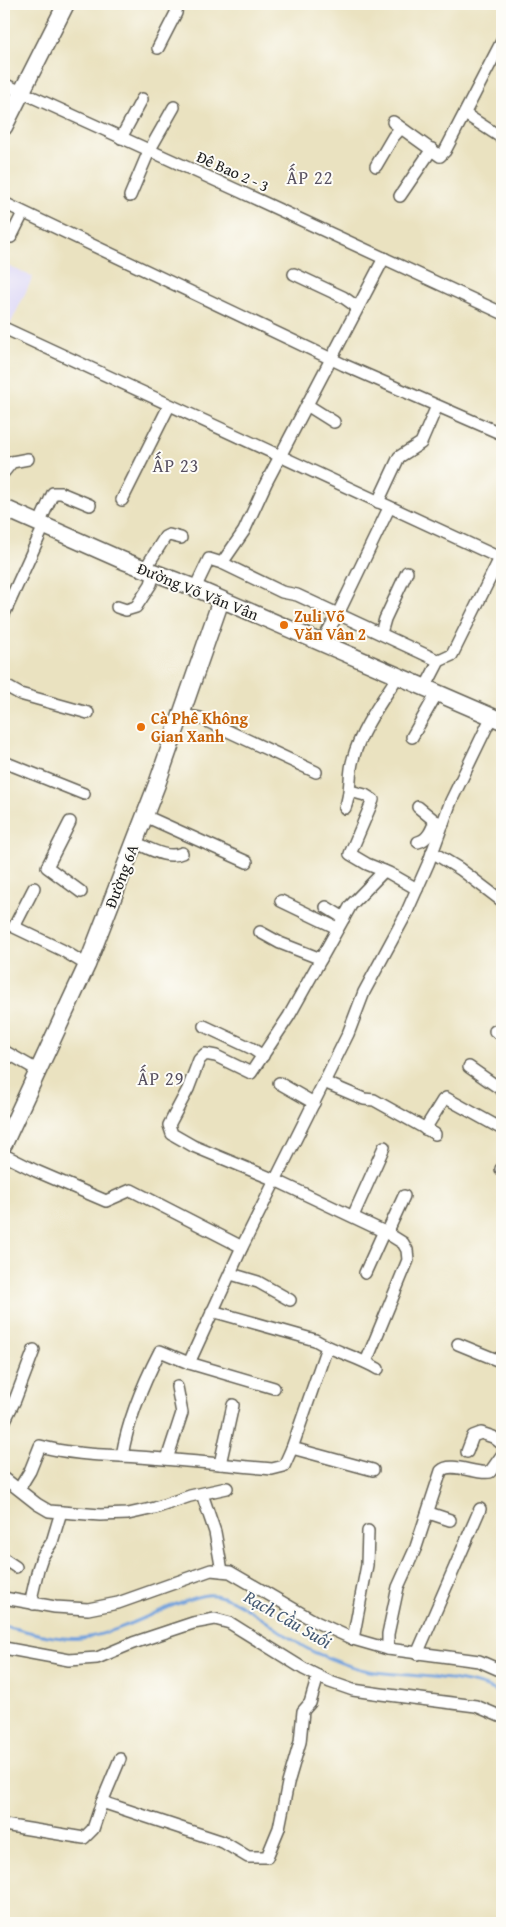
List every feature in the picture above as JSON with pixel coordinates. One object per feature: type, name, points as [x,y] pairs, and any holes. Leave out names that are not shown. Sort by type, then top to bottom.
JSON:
[{"type":"street","points":[[4,127],[66,4]]},
{"type":"street","points":[[158,48],[176,13],[177,4]]},
{"type":"street","points":[[376,166],[393,137],[397,125],[440,156],[445,151],[492,64],[502,41]]},
{"type":"street","points":[[492,64],[502,69]]},
{"type":"street","name":"Đê Bao 2 - 3","points":[[4,84],[502,313]]},
{"type":"street","points":[[121,138],[142,99]]},
{"type":"street","points":[[130,196],[149,150],[174,107]]},
{"type":"street","points":[[465,114],[502,138]]},
{"type":"street","points":[[400,196],[432,149]]},
{"type":"street","points":[[4,203],[332,359],[502,434]]},
{"type":"street","points":[[11,237],[23,213]]},
{"type":"street","points":[[222,563],[244,531],[266,483],[281,458],[357,307],[384,258]]},
{"type":"street","points":[[294,274],[343,297],[357,307]]},
{"type":"street","points":[[4,328],[281,458],[500,556],[452,655],[440,661],[431,691],[412,737]]},
{"type":"street","points":[[122,500],[169,406]]},
{"type":"street","points":[[307,406],[334,422]]},
{"type":"street","points":[[378,502],[399,458],[421,443],[437,406]]},
{"type":"street","points":[[4,472],[12,462],[28,460]]},
{"type":"street","points":[[4,614],[9,590],[42,525],[53,493],[61,493],[90,505]]},
{"type":"street","name":"Đường Võ Văn Vân","points":[[4,508],[149,571],[196,588],[497,718]]},
{"type":"street","points":[[321,643],[338,614],[390,508]]},
{"type":"street","points":[[117,608],[126,610],[136,607],[151,584],[149,571],[165,538],[169,535],[181,538]]},
{"type":"street","points":[[196,588],[209,559],[222,563],[282,592],[297,595],[440,661]]},
{"type":"street","points":[[381,633],[385,619],[407,572]]},
{"type":"street","name":"Đường 6A","points":[[4,1144],[87,965],[145,816],[221,600]]},
{"type":"street","points":[[345,808],[350,792],[350,774],[353,758],[364,732],[398,676]]},
{"type":"street","points":[[4,685],[20,694],[88,713]]},
{"type":"street","points":[[181,715],[200,718],[316,772]]},
{"type":"street","points":[[189,1363],[242,1247],[348,1034],[364,992],[405,916],[432,852],[439,823],[458,784],[497,718]]},
{"type":"street","points":[[4,762],[84,794]]},
{"type":"street","points":[[350,792],[365,795],[373,800],[350,854],[361,861],[384,870],[417,889]]},
{"type":"street","points":[[418,807],[439,823]]},
{"type":"street","points":[[145,816],[247,862]]},
{"type":"street","points":[[70,822],[46,867],[81,892]]},
{"type":"street","points":[[418,842],[422,841],[439,823]]},
{"type":"street","points":[[134,842],[162,854],[175,856],[182,853]]},
{"type":"street","points":[[432,852],[460,869],[502,900]]},
{"type":"street","points":[[366,1362],[408,1260],[407,1250],[403,1242],[353,1216],[275,1180],[193,1146],[172,1134],[169,1125],[188,1090],[199,1060],[205,1054],[216,1056],[252,1073],[289,1016],[351,905],[384,870]]},
{"type":"street","points":[[34,888],[14,927],[62,950],[87,965]]},
{"type":"street","points":[[281,901],[337,928]]},
{"type":"street","points":[[326,907],[344,918]]},
{"type":"street","points":[[260,932],[280,943],[321,959]]},
{"type":"street","points":[[204,1026],[251,1048],[263,1056]]},
{"type":"street","points":[[4,1051],[39,1071]]},
{"type":"street","points":[[469,1067],[502,1090]]},
{"type":"street","points":[[324,1082],[364,1099],[374,1100],[430,1132],[443,1100],[446,1098],[502,1129]]},
{"type":"street","points":[[279,1083],[314,1103]]},
{"type":"street","points":[[353,1216],[384,1147]]},
{"type":"street","points":[[4,1155],[43,1174],[106,1200],[131,1190],[242,1247]]},
{"type":"street","points":[[365,1272],[404,1196]]},
{"type":"street","points":[[231,1274],[258,1282],[290,1300]]},
{"type":"street","points":[[212,1311],[315,1340],[378,1369]]},
{"type":"street","points":[[458,1344],[502,1362]]},
{"type":"street","points":[[19,1489],[30,1471],[40,1446],[60,1452],[272,1469],[284,1466],[327,1347]]},
{"type":"street","points":[[4,1422],[15,1400],[34,1350]]},
{"type":"street","points":[[122,1456],[126,1434],[146,1377],[160,1351],[189,1363],[274,1388]]},
{"type":"street","points":[[166,1459],[182,1413],[177,1387]]},
{"type":"street","points":[[220,1464],[233,1405]]},
{"type":"street","points":[[467,1452],[474,1436],[481,1433],[493,1437],[502,1444]]},
{"type":"street","points":[[292,1448],[372,1470]]},
{"type":"street","points":[[388,1649],[388,1634],[398,1587],[405,1569],[411,1561],[429,1513],[441,1471],[444,1468],[454,1467],[479,1472],[490,1472],[502,1455]]},
{"type":"street","points":[[4,1478],[49,1511],[100,1515],[128,1514],[155,1508],[190,1496],[227,1488]]},
{"type":"street","points":[[202,1494],[215,1532],[222,1571]]},
{"type":"street","points":[[417,1654],[480,1509]]},
{"type":"street","points":[[34,1604],[32,1595],[38,1569],[42,1557],[52,1542],[61,1512]]},
{"type":"street","points":[[429,1513],[450,1520]]},
{"type":"street","points":[[352,1640],[367,1565],[368,1531]]},
{"type":"street","points":[[4,1559],[16,1567]]},
{"type":"street","points":[[4,1598],[34,1604],[88,1609],[118,1603],[211,1570],[230,1572],[316,1622],[352,1640],[417,1654],[479,1661],[502,1671]]},
{"type":"street","points":[[4,1648],[69,1660],[97,1658],[133,1643],[193,1623],[215,1618],[230,1623],[318,1676],[353,1690],[476,1706],[502,1717]]},
{"type":"street","points":[[102,1802],[223,1842],[248,1858],[267,1857],[279,1828],[288,1783],[300,1742],[303,1711],[310,1703],[318,1676]]},
{"type":"street","points":[[4,1825],[84,1838],[93,1829],[120,1759]]},
{"type":"shaded area","points":[[4,264],[33,277],[10,325],[4,322]]},
{"type":"waterway","name":"Rạch Cầu Suối","points":[[4,1626],[53,1637],[82,1638],[116,1629],[195,1598],[207,1595],[219,1596],[247,1609],[304,1647],[349,1666],[369,1671],[473,1683],[502,1694]]},
{"type":"place","name":"Zuli Võ Văn Vân 2","points":[[284,625]]},
{"type":"place","name":"Cà Phê Không Gian Xanh","points":[[141,727]]},
{"type":"district","name":"ẤP 22","points":[[310,177]]},
{"type":"district","name":"ẤP 23","points":[[176,465]]},
{"type":"district","name":"ẤP 29","points":[[161,1078]]}]
